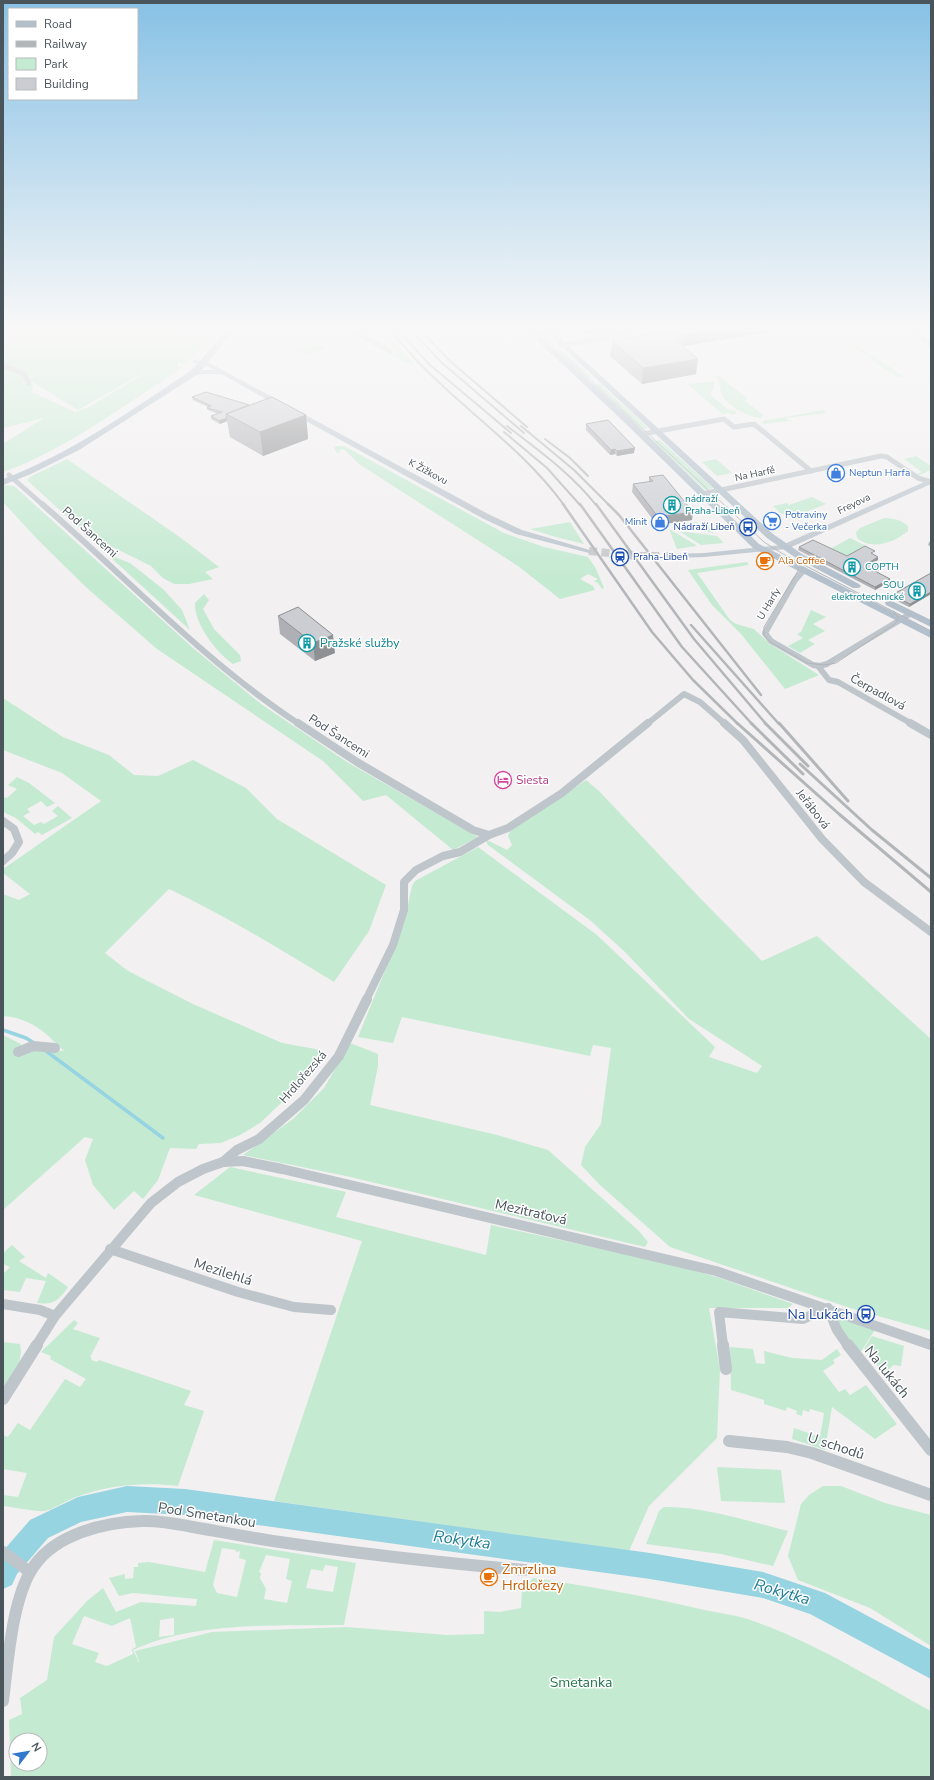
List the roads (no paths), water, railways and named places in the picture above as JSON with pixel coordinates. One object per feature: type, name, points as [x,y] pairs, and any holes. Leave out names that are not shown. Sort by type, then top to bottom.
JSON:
[{"type":"main road","points":[[7,478],[42,462],[72,445],[123,412]]},
{"type":"main road","points":[[7,478],[47,465],[78,448],[133,412]]},
{"type":"main road","name":"K Žižkovu","points":[[293,412],[485,516],[519,532],[589,551]]},
{"type":"main road","points":[[618,412],[754,544],[762,550],[931,635]]},
{"type":"main road","points":[[635,412],[719,491],[784,547],[931,624]]},
{"type":"main road","name":"Freyova","points":[[762,550],[784,547],[930,482]]},
{"type":"main road","points":[[674,556],[762,550]]},
{"type":"street","points":[[642,434],[724,419],[734,427],[754,424],[811,471]]},
{"type":"street","name":"Na Harfě","points":[[702,494],[881,456],[887,457],[918,478],[930,482]]},
{"type":"street","name":"Pod Šancemi","points":[[7,478],[87,543],[201,649],[267,703],[377,774],[473,830],[489,835]]},
{"type":"street","name":"U Harfy","points":[[804,570],[766,627],[765,634],[771,641],[820,666]]},
{"type":"street","points":[[820,666],[910,614]]},
{"type":"street","name":"Čerpadlová","points":[[820,666],[829,680],[838,682],[931,735]]},
{"type":"street","name":"Jeřábová","points":[[489,835],[508,828],[562,794],[684,694],[700,702],[743,740],[822,839],[864,882],[931,932]]},
{"type":"street","points":[[3,821],[10,823],[17,832],[19,842],[12,853],[3,861]]},
{"type":"street","name":"Hrdlořezská","points":[[3,1399],[55,1316],[110,1249],[151,1203],[171,1187],[203,1169],[223,1162],[237,1150],[259,1139],[276,1126],[304,1100],[339,1056],[394,944],[404,910],[404,882],[416,870],[443,856],[460,852],[489,835]]},
{"type":"street","points":[[18,1052],[33,1046],[55,1048]]},
{"type":"street","name":"Mezitraťová","points":[[223,1162],[243,1162],[282,1169],[716,1270],[931,1345]]},
{"type":"street","name":"Mezilehlá","points":[[110,1249],[238,1292],[294,1307],[331,1310]]},
{"type":"street","points":[[3,1304],[40,1310],[55,1316]]},
{"type":"street","points":[[726,1369],[719,1312],[803,1319],[828,1308]]},
{"type":"street","name":"Na lukách","points":[[828,1308],[837,1330],[857,1358],[931,1450]]},
{"type":"street","name":"U schodů","points":[[729,1441],[739,1444],[794,1448],[822,1456],[931,1495]]},
{"type":"street","name":"Pod Smetankou","points":[[3,1701],[15,1625],[27,1570],[51,1550],[83,1532],[112,1524],[143,1520],[159,1521],[278,1542],[425,1561],[525,1570]]},
{"type":"street","points":[[3,1552],[27,1570]]},
{"type":"waterway","points":[[3,1030],[26,1038],[34,1043]]},
{"type":"waterway","points":[[46,1051],[163,1138]]},
{"type":"waterway","name":"Rokytka","points":[[3,1576],[8,1565],[39,1529],[78,1510],[127,1499],[185,1502],[650,1566],[763,1585],[816,1602],[931,1665]]},
{"type":"tunnel","points":[[589,551],[637,556],[674,556]]},
{"type":"tram line","points":[[625,412],[764,542],[783,554],[895,612]]},
{"type":"tram line","points":[[793,560],[798,565],[798,571],[764,627],[764,636],[772,643],[807,663],[824,665],[836,663],[896,623],[898,618],[895,612]]},
{"type":"tram line","points":[[895,612],[931,631]]},
{"type":"railway","points":[[473,412],[514,449],[548,485],[564,505]]},
{"type":"railway","points":[[486,412],[511,433]]},
{"type":"railway","points":[[500,412],[524,433]]},
{"type":"railway","points":[[510,412],[527,427]]},
{"type":"railway","points":[[507,426],[565,473],[596,505]]},
{"type":"railway","points":[[521,426],[574,470],[619,515],[761,695]]},
{"type":"railway","points":[[504,432],[547,468],[580,505]]},
{"type":"railway","points":[[545,439],[570,458],[588,476]]},
{"type":"railway","points":[[563,504],[652,632],[693,680],[738,724]]},
{"type":"railway","points":[[580,504],[682,647],[752,724]]},
{"type":"railway","points":[[596,504],[694,639],[766,724]]},
{"type":"railway","points":[[691,625],[779,724]]},
{"type":"railway","points":[[737,723],[839,814],[931,892]]},
{"type":"railway","points":[[779,723],[848,801]]},
{"type":"railway","points":[[752,724],[803,774]]},
{"type":"railway","points":[[766,724],[808,766]]},
{"type":"railway","points":[[800,764],[872,830],[931,878]]},
{"type":"place","name":"Neptun Harfa","points":[[836,473]]},
{"type":"place","name":"nádraží Praha-Libeň","points":[[672,505]]},
{"type":"place","name":"Potraviny - Večerka","points":[[772,521]]},
{"type":"place","name":"Minit","points":[[660,522]]},
{"type":"place","name":"Nádraží Libeň","points":[[748,527]]},
{"type":"place","name":"Praha-Libeň","points":[[620,557]]},
{"type":"place","name":"Ala Coffee","points":[[765,561]]},
{"type":"place","name":"COPTH","points":[[852,567]]},
{"type":"place","name":"SOU elektrotechnické","points":[[917,591]]},
{"type":"place","name":"Pražské služby","points":[[307,643]]},
{"type":"place","name":"Siesta","points":[[503,780]]},
{"type":"place","name":"Na Lukách","points":[[866,1314]]},
{"type":"place","name":"Zmrzlina Hrdlořezy","points":[[489,1577]]},
{"type":"park label","name":"Smetanka","points":[[581,1682]]}]
